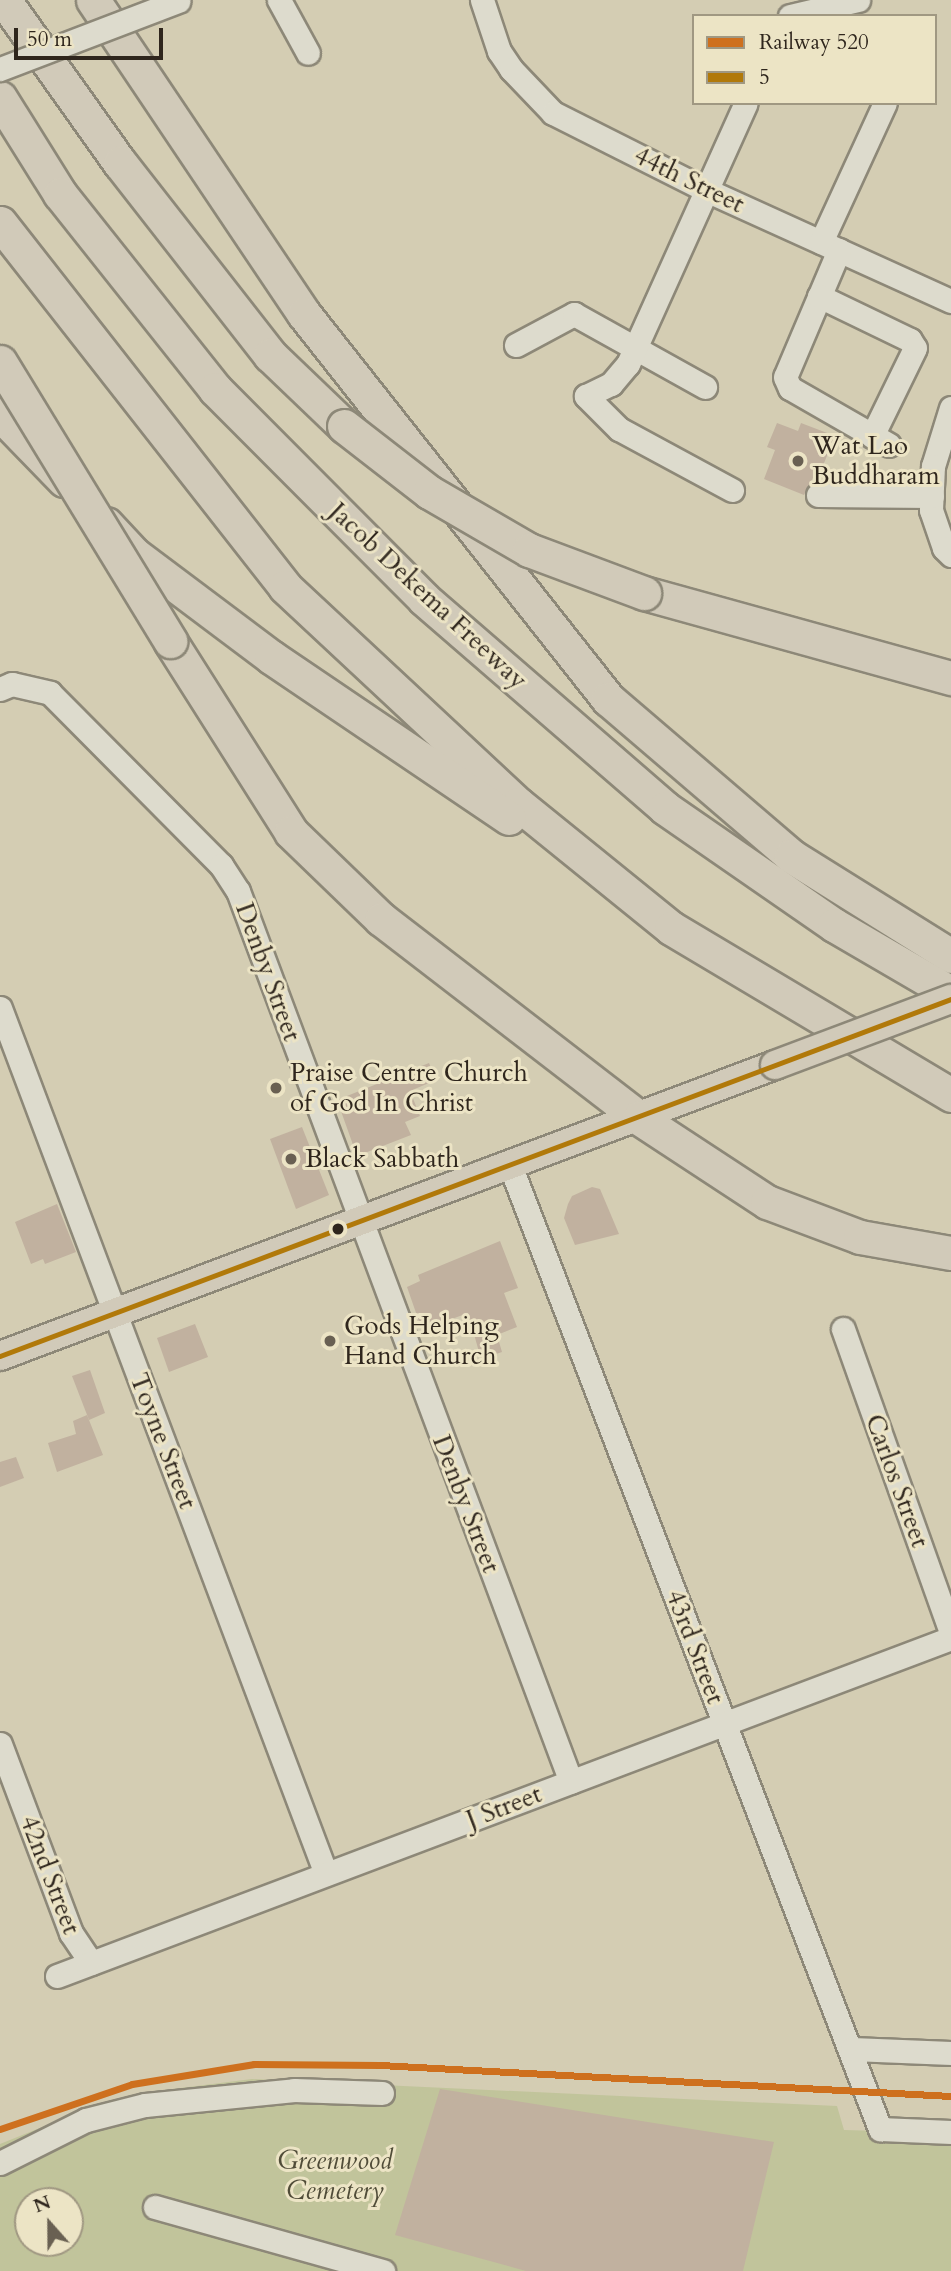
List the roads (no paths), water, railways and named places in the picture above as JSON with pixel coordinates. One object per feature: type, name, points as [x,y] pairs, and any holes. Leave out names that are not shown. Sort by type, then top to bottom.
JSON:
[{"type":"highway","points":[[4,0],[120,163],[270,355],[344,426],[429,492],[529,550],[644,593],[951,678]]},
{"type":"highway","points":[[93,0],[304,314],[608,699],[791,856],[951,956]]},
{"type":"highway","name":"Jacob Dekema Freeway","points":[[0,98],[60,194],[215,388],[424,599],[665,808],[834,925],[951,993]]},
{"type":"highway","points":[[0,223],[285,587],[518,804],[671,928]]},
{"type":"highway","points":[[0,362],[170,641],[291,832],[382,919],[639,1118],[767,1202],[860,1237],[951,1253]]},
{"type":"highway","points":[[0,414],[134,554],[271,657],[671,928],[951,1095]]},
{"type":"main road","points":[[0,1356],[951,999]]},
{"type":"street","points":[[0,69],[179,0]]},
{"type":"street","points":[[279,0],[308,53]]},
{"type":"street","name":"44th Street","points":[[482,0],[499,51],[511,69],[553,113],[706,190],[951,300]]},
{"type":"street","points":[[798,14],[858,0]]},
{"type":"street","points":[[732,490],[619,429],[586,396],[611,384],[635,349],[745,105]]},
{"type":"street","points":[[819,296],[910,340],[915,348],[880,440],[790,388],[785,377],[819,296],[830,246],[884,105]]},
{"type":"street","points":[[516,345],[574,314],[705,387]]},
{"type":"street","points":[[951,408],[933,466],[932,496],[932,510],[944,548],[951,555]]},
{"type":"street","points":[[818,495],[932,496]]},
{"type":"street","name":"Denby Street","points":[[0,689],[12,684],[50,693],[221,865],[238,891],[571,1782]]},
{"type":"street","name":"Toyne Street","points":[[0,1008],[326,1874]]},
{"type":"street","name":"43rd Street","points":[[510,1165],[852,2049],[880,2129],[951,2132]]},
{"type":"street","name":"Carlos Street","points":[[843,1329],[951,1635]]},
{"type":"street","name":"J Street","points":[[57,1976],[951,1635]]},
{"type":"street","name":"42nd Street","points":[[0,1744],[71,1933],[91,1963]]},
{"type":"street","points":[[852,2049],[951,2053]]},
{"type":"street","points":[[0,2162],[86,2120],[145,2105],[294,2090],[382,2092]]},
{"type":"street","points":[[155,2207],[350,2267],[383,2271]]},
{"type":"rail line","name":"520","points":[[0,2129],[132,2084],[254,2064],[380,2065],[951,2096]]},
{"type":"place","name":"Wat Lao Buddharam","points":[[798,461]]},
{"type":"place","name":"Praise Centre Church of God In Christ","points":[[276,1088]]},
{"type":"place","name":"Black Sabbath","points":[[291,1159]]},
{"type":"place","name":"Gods Helping Hand Church","points":[[330,1341]]},
{"type":"park label","name":"Greenwood Cemetery","points":[[335,2176]]}]
